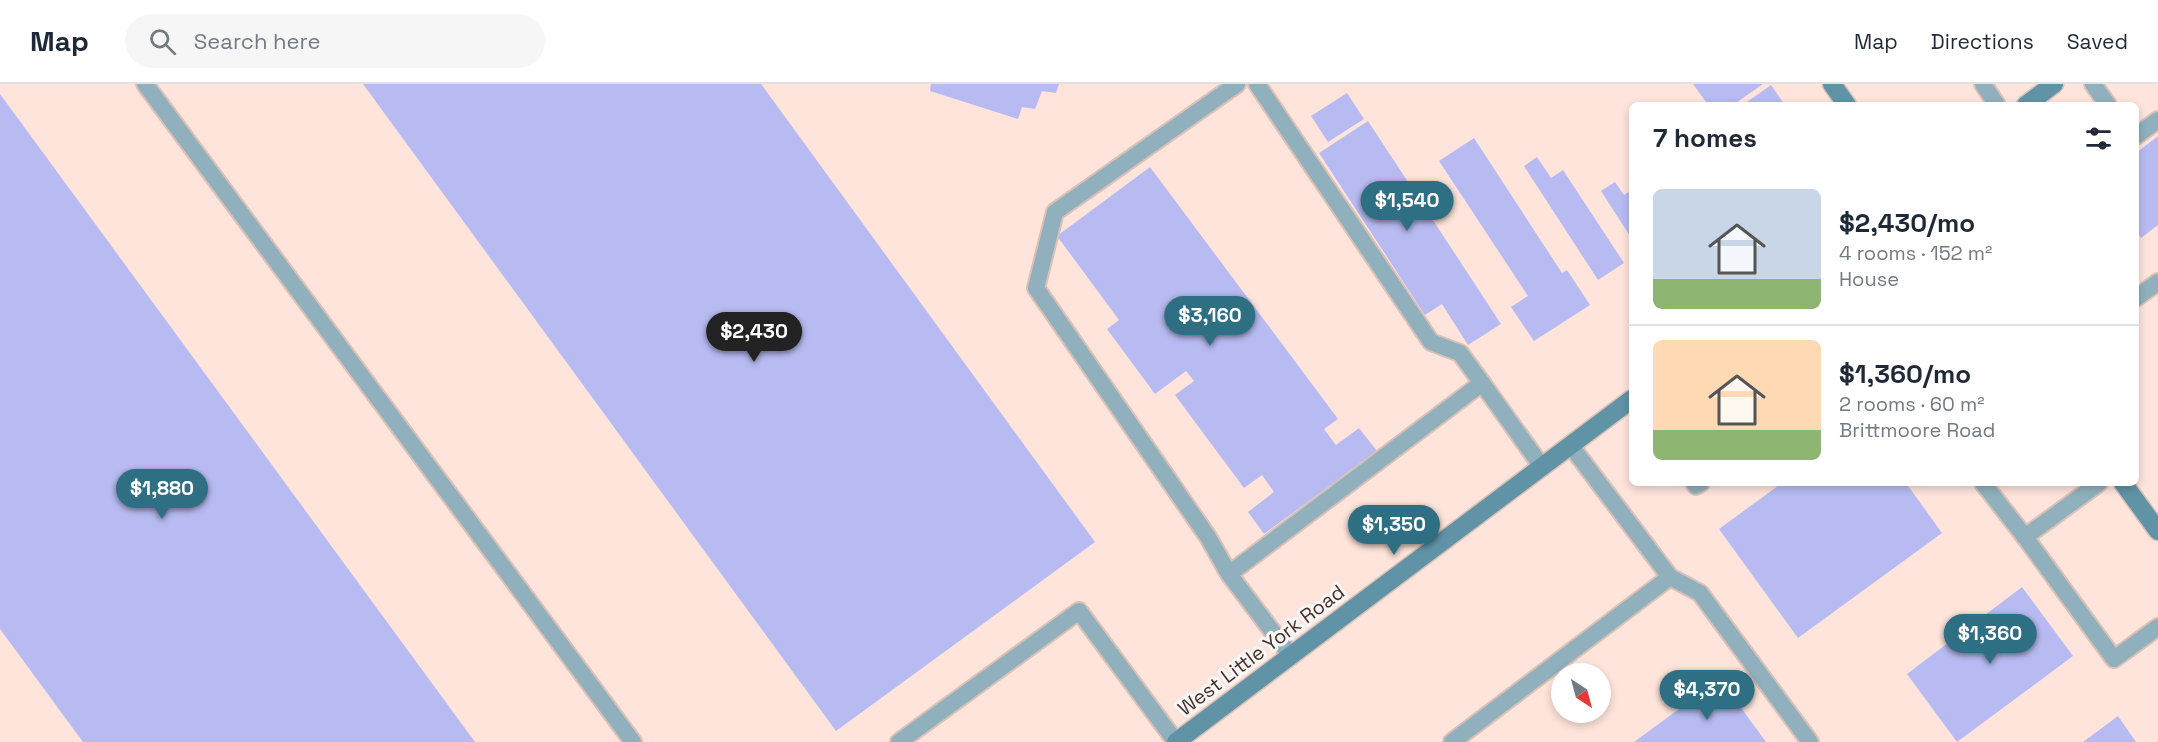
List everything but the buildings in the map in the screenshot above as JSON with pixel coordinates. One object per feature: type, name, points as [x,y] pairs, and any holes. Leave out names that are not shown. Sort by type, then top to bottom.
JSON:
[{"type":"main road","points":[[2030,102],[2054,84]]},
{"type":"main road","points":[[1834,85],[1845,102]]},
{"type":"main road","name":"West Little York Road","points":[[1176,742],[1629,401]]},
{"type":"main road","points":[[2125,486],[2158,531]]},
{"type":"lane","points":[[145,84],[633,742]]},
{"type":"lane","points":[[1237,84],[1055,212],[1036,288],[1208,537],[1229,574],[1292,656]]},
{"type":"lane","points":[[1257,84],[1431,342],[1460,353],[1542,467]]},
{"type":"lane","points":[[1983,84],[1995,102]]},
{"type":"lane","points":[[2093,84],[2106,102]]},
{"type":"lane","points":[[2139,134],[2158,120]]},
{"type":"lane","points":[[2139,296],[2158,282]]},
{"type":"lane","points":[[1229,574],[1482,383]]},
{"type":"lane","points":[[1571,446],[1671,577],[1700,593],[1810,742]]},
{"type":"lane","points":[[1985,486],[2114,659],[2158,627]]},
{"type":"lane","points":[[2025,537],[2096,486]]},
{"type":"lane","points":[[1452,742],[1671,577]]},
{"type":"lane","points":[[898,742],[1079,611],[1176,742]]}]
